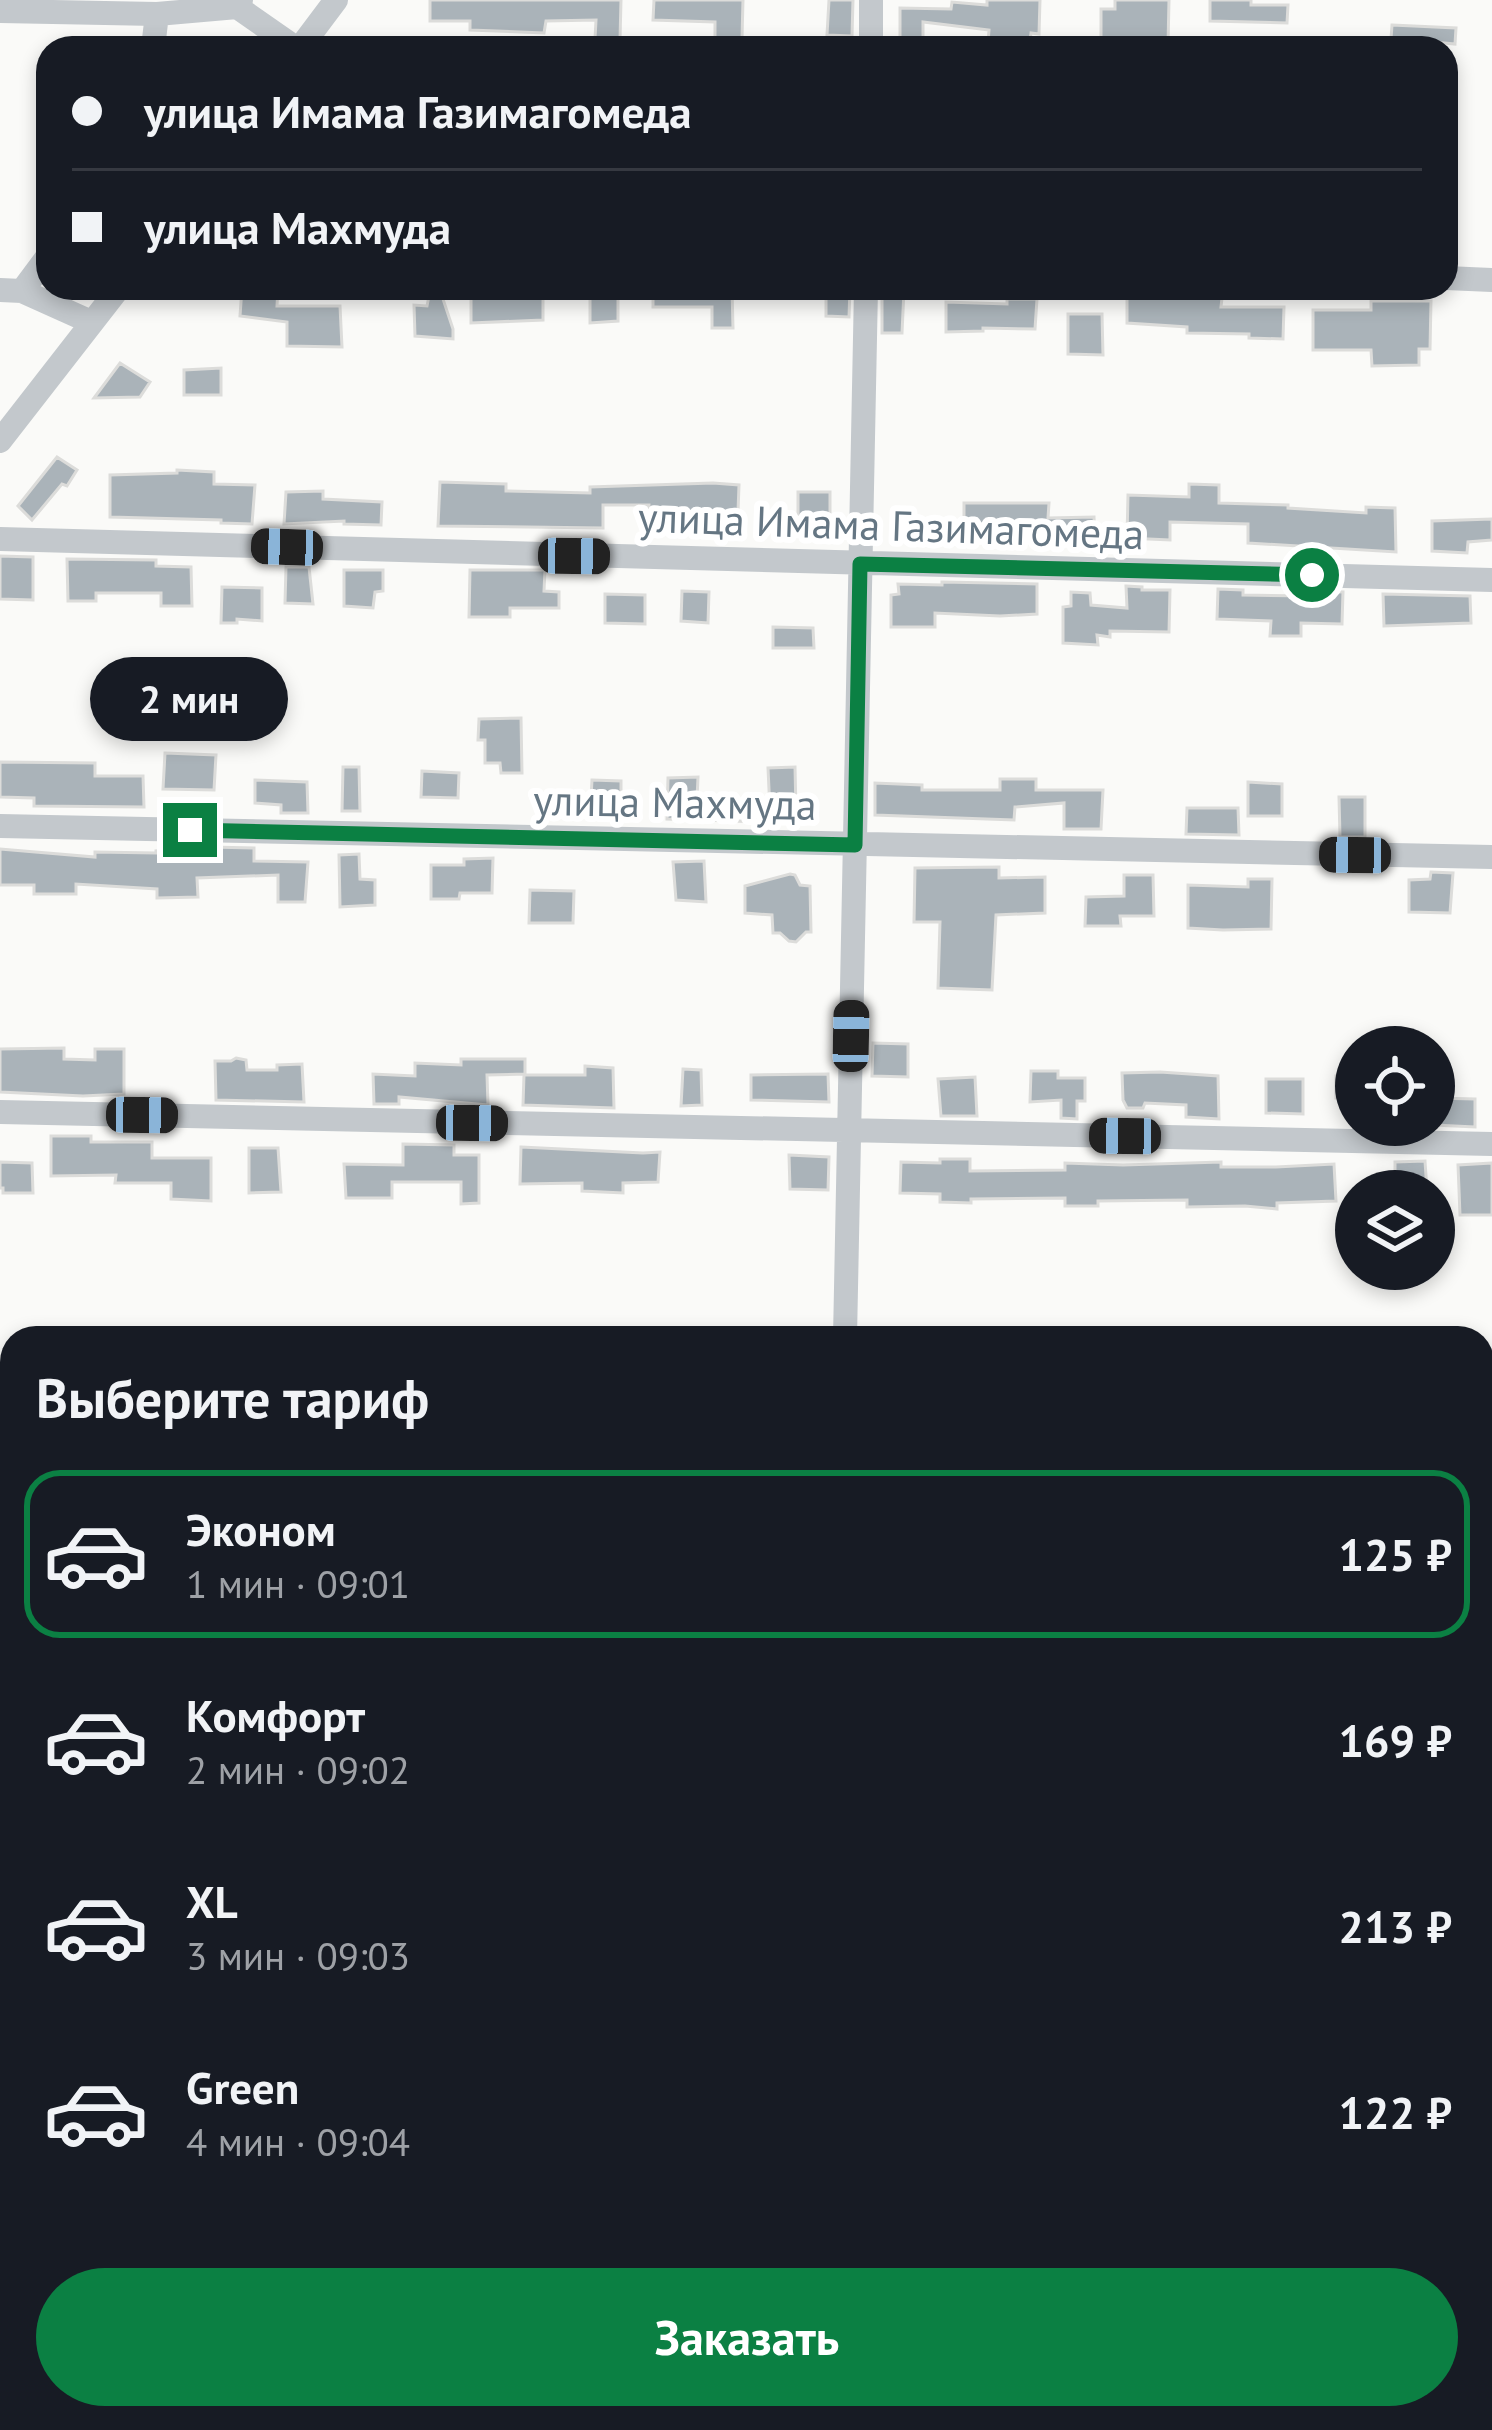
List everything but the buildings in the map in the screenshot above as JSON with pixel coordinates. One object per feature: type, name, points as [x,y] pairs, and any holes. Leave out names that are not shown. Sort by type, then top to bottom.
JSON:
[{"type":"street","points":[[308,36],[336,0]]},
{"type":"street","points":[[871,36],[872,0]]},
{"type":"street","points":[[0,11],[157,14],[239,3],[282,36]]},
{"type":"street","points":[[154,36],[157,14]]},
{"type":"street","points":[[11,290],[36,267]]},
{"type":"street","points":[[1458,279],[1492,280]]},
{"type":"street","points":[[36,300],[92,322]]},
{"type":"street","points":[[0,441],[109,300]]},
{"type":"street","points":[[845,1326],[866,300]]},
{"type":"street","name":"улица Имама Газимагомеда","points":[[0,539],[1492,580]]},
{"type":"street","name":"улица Махмуда","points":[[0,826],[1492,857]]},
{"type":"street","points":[[0,1112],[1492,1144]]},
{"type":"route","points":[[190,830],[855,845],[860,564],[1312,575]]}]
